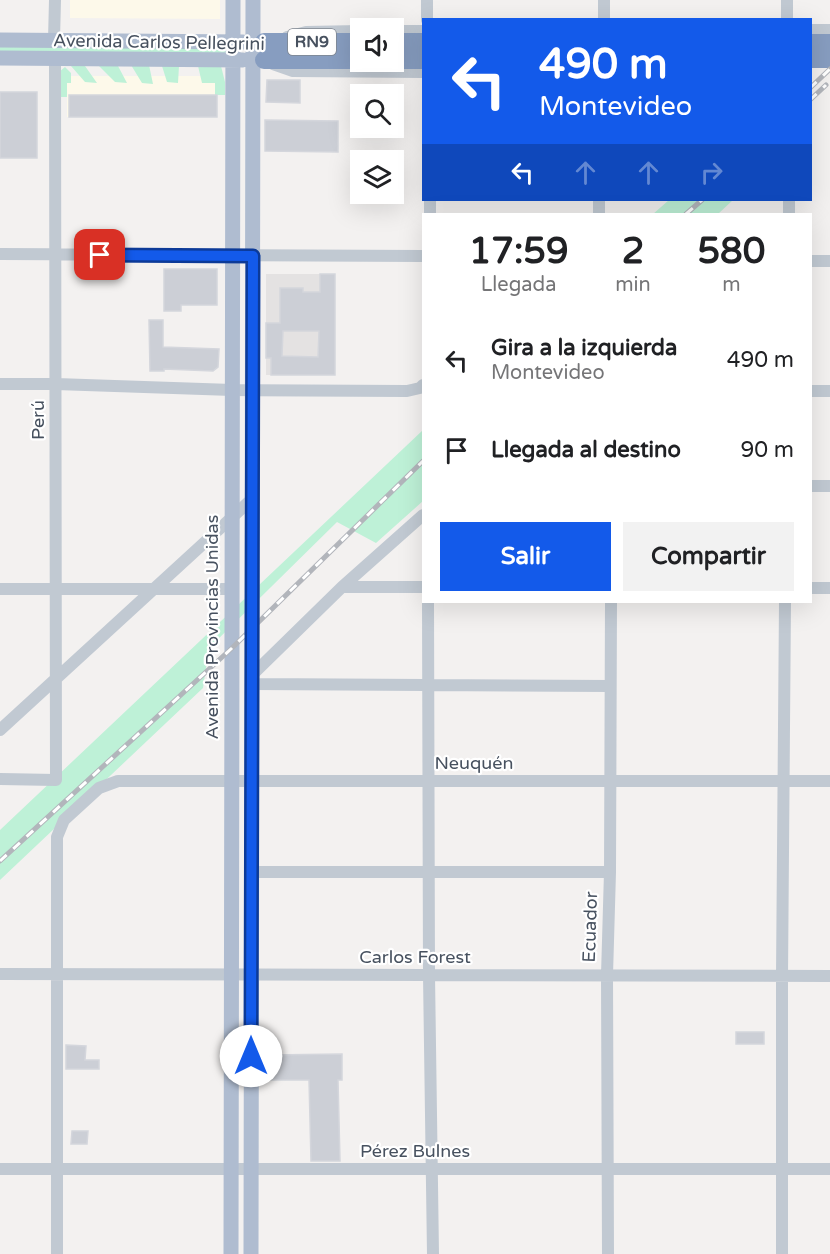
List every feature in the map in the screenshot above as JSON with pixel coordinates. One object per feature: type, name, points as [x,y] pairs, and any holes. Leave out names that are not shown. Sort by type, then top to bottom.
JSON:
[{"type":"highway","points":[[404,42],[422,42]]},
{"type":"highway","name":"RN9","points":[[259,51],[350,43]]},
{"type":"highway","points":[[812,43],[830,43]]},
{"type":"highway","name":"RN9","points":[[259,51],[350,59]]},
{"type":"highway","points":[[812,59],[830,59]]},
{"type":"highway","points":[[404,60],[422,60]]},
{"type":"main road","name":"Avenida Provincias Unidas","points":[[231,1254],[233,0]]},
{"type":"main road","points":[[250,1254],[253,256],[259,51],[253,0]]},
{"type":"main road","name":"Avenida Carlos Pellegrini","points":[[0,40],[233,42],[259,51]]},
{"type":"main road","name":"Avenida Carlos Pellegrini","points":[[0,58],[233,60],[259,51]]},
{"type":"street","points":[[54,40],[55,0]]},
{"type":"street","points":[[427,0],[427,18]]},
{"type":"street","points":[[604,0],[604,18]]},
{"type":"street","points":[[786,0],[786,18]]},
{"type":"street","points":[[812,30],[830,30]]},
{"type":"street","points":[[404,31],[422,31]]},
{"type":"street","name":"Avenida Carlos Pellegrini","points":[[259,51],[306,32],[350,32]]},
{"type":"street","name":"Avenida Carlos Pellegrini","points":[[259,51],[293,71],[422,72]]},
{"type":"street","name":"Perú","points":[[0,779],[56,780],[55,59]]},
{"type":"street","points":[[0,254],[422,256]]},
{"type":"street","points":[[812,261],[830,261]]},
{"type":"street","points":[[0,384],[232,390],[407,391],[422,386]]},
{"type":"street","points":[[812,391],[830,391]]},
{"type":"street","points":[[812,486],[830,486]]},
{"type":"street","points":[[0,730],[252,499]]},
{"type":"street","points":[[252,680],[342,587],[422,516]]},
{"type":"street","points":[[342,587],[422,587]]},
{"type":"street","points":[[812,588],[830,588]]},
{"type":"street","points":[[0,589],[232,589]]},
{"type":"street","points":[[428,603],[429,975],[433,1254]]},
{"type":"street","name":"Ecuador","points":[[608,1254],[606,975],[611,603]]},
{"type":"street","points":[[782,1254],[785,603]]},
{"type":"street","points":[[252,680],[429,685],[610,686]]},
{"type":"street","name":"Neuquén","points":[[57,975],[57,837],[64,820],[99,789],[118,782],[830,781]]},
{"type":"street","points":[[252,872],[609,872]]},
{"type":"street","name":"Carlos Forest","points":[[0,974],[830,976]]},
{"type":"street","points":[[57,975],[57,1254]]},
{"type":"street","name":"Pérez Bulnes","points":[[0,1169],[830,1169]]},
{"type":"shaded area","points":[[70,0],[220,0],[220,19],[70,18]]},
{"type":"shaded area","points":[[67,76],[217,76],[217,117],[67,117]]},
{"type":"shaded area","points":[[266,274],[335,274],[335,375],[266,375]]},
{"type":"green space","points":[[0,40],[233,42],[233,60],[0,58]]},
{"type":"green space","points":[[131,65],[149,65],[153,84],[142,83]]},
{"type":"green space","points":[[71,66],[85,66],[97,83],[85,82]]},
{"type":"green space","points":[[99,66],[118,66],[127,83],[115,82]]},
{"type":"green space","points":[[162,66],[179,66],[178,83],[167,82]]},
{"type":"green space","points":[[198,66],[221,66],[225,95],[215,95],[215,83],[202,83]]},
{"type":"green space","points":[[65,67],[71,73],[71,83],[67,83],[67,97],[57,97],[59,72]]},
{"type":"green space","points":[[668,201],[732,201],[719,213],[654,213]]},
{"type":"green space","points":[[422,431],[422,502],[376,543],[337,522],[209,648],[203,688],[0,880],[0,830]]},
{"type":"building","points":[[267,80],[300,80],[300,103],[266,102]]},
{"type":"building","points":[[0,92],[37,92],[37,158],[0,158]]},
{"type":"building","points":[[69,95],[217,95],[217,117],[69,117]]},
{"type":"building","points":[[265,120],[338,121],[338,152],[265,151]]},
{"type":"building","points":[[164,269],[217,269],[217,305],[181,305],[181,311],[164,311]]},
{"type":"building","points":[[320,274],[335,274],[335,375],[271,375],[271,358],[266,358],[266,323],[280,323],[280,288],[303,288],[303,292],[320,292]],"holes":[[[283,331],[319,331],[318,357],[282,356]]]},
{"type":"building","points":[[149,320],[163,320],[163,347],[219,349],[218,367],[213,371],[164,369],[164,371],[150,371]]},
{"type":"building","points":[[736,1032],[764,1032],[764,1044],[736,1044]]},
{"type":"building","points":[[66,1045],[86,1046],[85,1060],[99,1060],[99,1069],[66,1069]]},
{"type":"building","points":[[342,1054],[342,1080],[338,1080],[340,1161],[311,1161],[309,1080],[269,1080],[269,1055]]},
{"type":"building","points":[[72,1131],[88,1131],[87,1144],[71,1144]]},
{"type":"railway","points":[[812,86],[830,69]]},
{"type":"railway","points":[[812,98],[826,85]]},
{"type":"railway","points":[[687,213],[701,201]]},
{"type":"railway","points":[[0,861],[232,648],[422,462]]},
{"type":"route","points":[[100,255],[253,256],[251,1056]]}]
